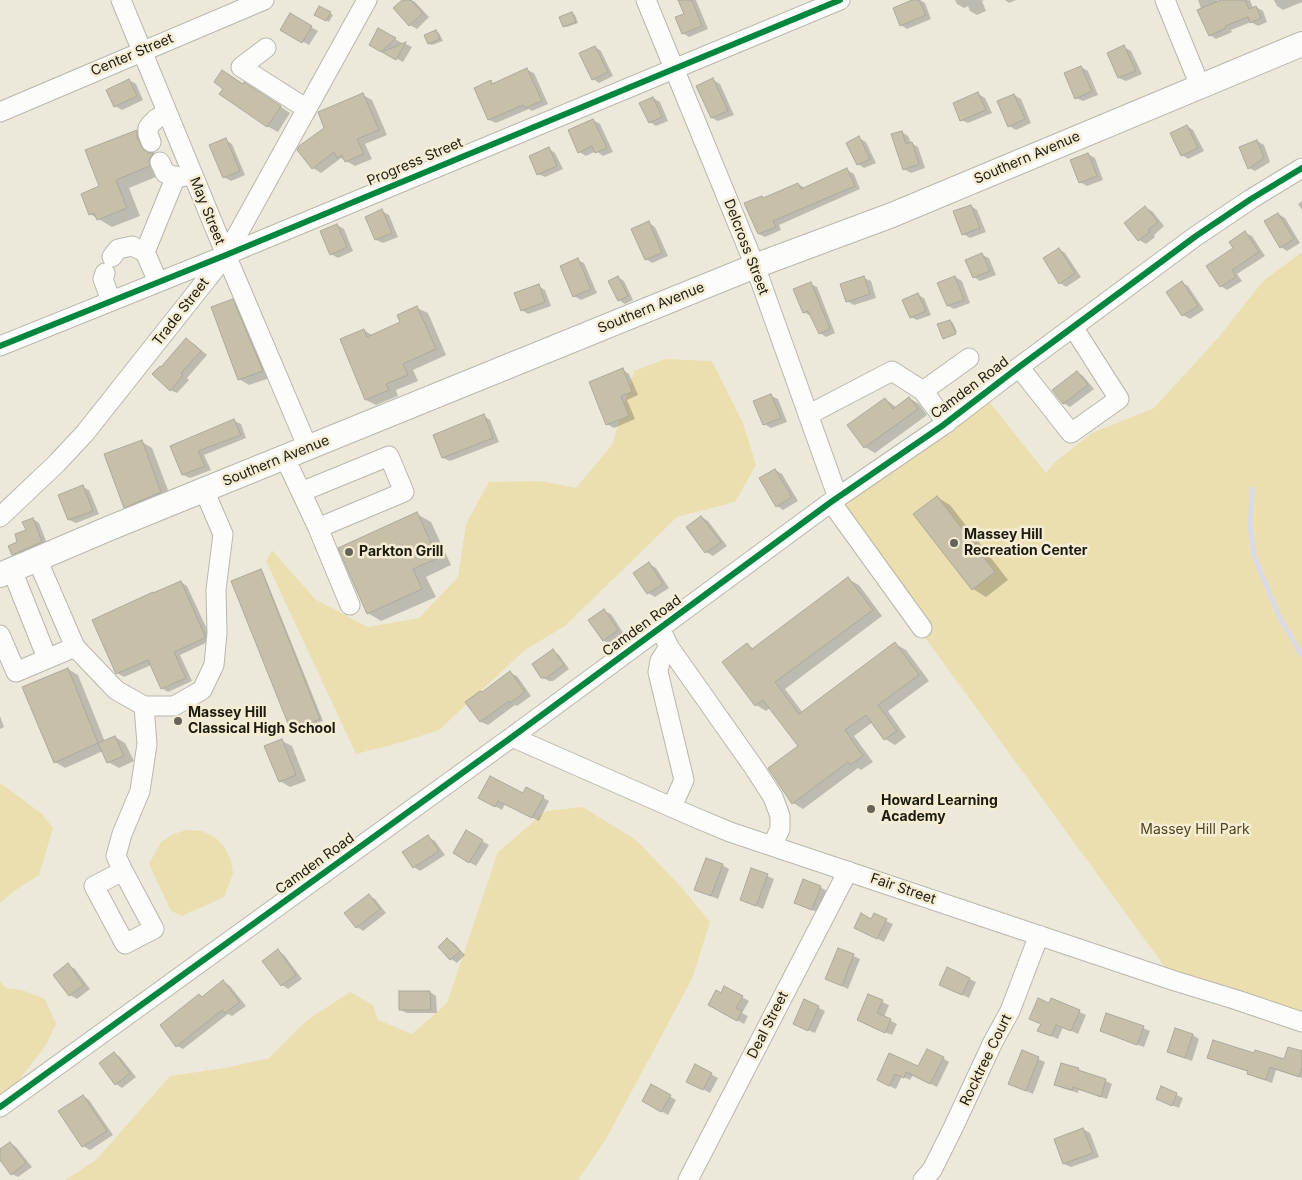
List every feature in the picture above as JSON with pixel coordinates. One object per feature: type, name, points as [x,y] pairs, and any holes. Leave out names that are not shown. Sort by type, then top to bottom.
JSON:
[{"type":"main road","name":"Southern Avenue","points":[[6,572],[755,266],[892,214],[1302,44]]},
{"type":"street","name":"May Street","points":[[121,0],[142,51],[183,176],[226,255],[308,448]]},
{"type":"street","name":"Center Street","points":[[0,112],[264,0]]},
{"type":"street","name":"Trade Street","points":[[0,517],[57,463],[85,433],[226,255],[367,0]]},
{"type":"street","name":"Delcross Street","points":[[646,0],[755,266],[808,415],[834,500],[922,628]]},
{"type":"street","name":"Progress Street","points":[[0,346],[226,255],[840,0]]},
{"type":"street","points":[[1165,0],[1200,86]]},
{"type":"street","points":[[266,48],[241,67],[307,108]]},
{"type":"street","points":[[151,142],[148,128],[162,115]]},
{"type":"street","points":[[145,252],[183,176],[165,172],[160,162]]},
{"type":"street","name":"Camden Road","points":[[0,1107],[512,737],[834,500],[947,422],[1196,236],[1302,168]]},
{"type":"street","points":[[110,301],[103,279],[108,265],[118,250],[132,246],[145,252],[158,282]]},
{"type":"street","points":[[1019,367],[1070,433],[1119,400],[1073,327]]},
{"type":"street","points":[[923,391],[969,358]]},
{"type":"street","points":[[808,415],[892,371],[923,391],[947,422]]},
{"type":"street","points":[[301,492],[389,456],[404,492],[318,528]]},
{"type":"street","points":[[285,458],[318,528],[350,605]]},
{"type":"street","points":[[37,559],[75,647],[116,690],[144,706],[174,706],[202,690],[214,665],[217,633],[216,590],[224,534],[204,490]]},
{"type":"street","points":[[6,572],[47,658]]},
{"type":"street","points":[[660,628],[668,647],[773,797],[780,816],[780,829],[772,846]]},
{"type":"street","points":[[0,635],[16,672],[75,647]]},
{"type":"street","points":[[668,647],[660,661],[658,672],[684,780],[672,807]]},
{"type":"street","points":[[123,871],[116,856],[122,834],[140,791],[146,744],[144,706]]},
{"type":"street","name":"Fair Street","points":[[512,737],[730,832],[1302,1022]]},
{"type":"street","name":"Deal Street","points":[[688,1180],[848,871]]},
{"type":"street","name":"Rocktree Court","points":[[923,1180],[932,1170],[993,1042],[1010,1011],[1040,935]]},
{"type":"green space","name":"Massey Hill Park","points":[[1302,252],[1302,1022],[1175,981],[835,514],[983,394],[1046,473],[1055,462],[1092,433],[1154,408],[1218,338],[1263,281]]},
{"type":"green space","points":[[665,359],[712,361],[743,423],[756,465],[735,502],[677,517],[565,626],[525,650],[439,730],[356,754],[266,561],[272,550],[315,599],[368,627],[419,618],[458,577],[466,524],[489,482],[540,481],[576,488],[612,445],[634,371]]},
{"type":"green space","points":[[0,783],[41,813],[53,828],[39,875],[14,891],[0,903]]},
{"type":"green space","points":[[583,807],[636,840],[681,887],[710,922],[692,979],[606,1139],[578,1180],[65,1180],[96,1160],[170,1076],[225,1068],[269,1058],[306,1021],[350,992],[373,1005],[378,1020],[412,1034],[447,1003],[498,852],[546,811]]},
{"type":"green space","points":[[187,830],[202,831],[215,837],[225,848],[231,860],[233,873],[224,897],[182,916],[171,911],[149,864],[161,842],[173,834]]},
{"type":"green space","points":[[0,981],[6,988],[22,990],[45,999],[56,1024],[46,1045],[16,1084],[0,1096]]},
{"type":"building","points":[[402,0],[411,0],[423,13],[409,26],[393,8]]},
{"type":"building","points":[[678,0],[692,0],[702,26],[682,34],[675,17],[684,14]]},
{"type":"building","points":[[912,0],[919,0],[926,15],[900,26],[893,8]]},
{"type":"building","points":[[1221,0],[1245,0],[1249,9],[1256,6],[1261,18],[1250,23],[1248,17],[1225,26],[1226,28],[1209,36],[1197,10]]},
{"type":"building","points":[[319,6],[331,12],[326,21],[314,15]]},
{"type":"building","points":[[572,12],[576,22],[563,27],[559,17]]},
{"type":"building","points":[[290,13],[312,26],[302,43],[280,30]]},
{"type":"building","points":[[378,28],[396,38],[381,52],[369,45]]},
{"type":"building","points":[[436,30],[440,39],[428,44],[424,35]]},
{"type":"building","points":[[406,42],[396,60],[382,52]]},
{"type":"building","points":[[1124,45],[1136,71],[1118,78],[1107,53]]},
{"type":"building","points":[[595,46],[608,72],[592,80],[579,53]]},
{"type":"building","points":[[1081,66],[1092,91],[1075,99],[1064,73]]},
{"type":"building","points":[[527,68],[542,101],[525,108],[523,105],[488,120],[474,88],[491,80],[492,84]]},
{"type":"building","points":[[222,70],[281,106],[267,127],[219,94],[223,89],[214,82]]},
{"type":"building","points":[[713,78],[728,111],[711,118],[696,86]]},
{"type":"building","points":[[129,79],[137,96],[114,107],[106,90]]},
{"type":"building","points":[[978,92],[986,110],[960,121],[953,103]]},
{"type":"building","points":[[363,93],[379,130],[357,139],[364,154],[345,162],[342,155],[337,158],[334,152],[312,169],[297,150],[299,146],[324,128],[318,112]]},
{"type":"building","points":[[1014,94],[1025,119],[1008,127],[997,101]]},
{"type":"building","points":[[653,97],[662,117],[649,123],[639,103]]},
{"type":"building","points":[[593,119],[607,148],[595,153],[592,146],[578,153],[568,130]]},
{"type":"building","points":[[1187,125],[1198,148],[1181,156],[1170,133]]},
{"type":"building","points":[[137,130],[137,138],[144,150],[154,153],[149,160],[150,166],[116,180],[127,208],[97,220],[94,213],[89,215],[81,194],[99,186],[85,150]]},
{"type":"building","points":[[902,131],[906,144],[912,142],[919,164],[903,170],[891,134]]},
{"type":"building","points":[[859,136],[870,159],[857,165],[846,143]]},
{"type":"building","points":[[226,138],[240,171],[223,178],[209,145]]},
{"type":"building","points":[[1257,140],[1264,158],[1248,169],[1239,147]]},
{"type":"building","points":[[549,147],[557,166],[537,175],[529,156]]},
{"type":"building","points":[[1088,153],[1097,176],[1079,183],[1070,160]]},
{"type":"building","points":[[847,168],[855,186],[773,221],[776,227],[758,234],[744,203],[762,196],[763,198],[798,183],[801,189]]},
{"type":"building","points":[[971,205],[980,228],[962,235],[953,211]]},
{"type":"building","points":[[1145,206],[1158,222],[1148,230],[1150,232],[1138,241],[1124,223]]},
{"type":"building","points":[[382,209],[392,233],[375,240],[365,217]]},
{"type":"building","points":[[1278,213],[1294,239],[1280,248],[1264,221]]},
{"type":"building","points":[[649,221],[662,253],[645,260],[631,229]]},
{"type":"building","points":[[337,224],[347,247],[330,255],[320,231]]},
{"type":"building","points":[[1245,231],[1259,252],[1232,270],[1236,277],[1220,287],[1206,266],[1233,248],[1229,242]]},
{"type":"building","points":[[1059,248],[1075,273],[1059,284],[1043,258]]},
{"type":"building","points":[[982,253],[990,271],[973,278],[965,260]]},
{"type":"building","points":[[578,258],[591,289],[573,297],[560,266]]},
{"type":"building","points":[[618,276],[628,296],[618,301],[608,281]]},
{"type":"building","points":[[864,276],[870,294],[846,302],[840,284]]},
{"type":"building","points":[[955,276],[964,300],[947,306],[937,283]]},
{"type":"building","points":[[1182,281],[1198,306],[1182,316],[1166,292]]},
{"type":"building","points":[[811,282],[830,329],[819,334],[808,311],[803,313],[793,289]]},
{"type":"building","points":[[539,284],[545,302],[521,311],[514,293]]},
{"type":"building","points":[[918,293],[926,311],[910,318],[902,300]]},
{"type":"building","points":[[233,299],[263,371],[238,380],[211,307]]},
{"type":"building","points":[[417,306],[436,349],[403,364],[408,375],[386,384],[389,390],[365,400],[340,339],[364,329],[367,337],[400,322],[397,315]]},
{"type":"building","points":[[950,320],[956,334],[943,339],[937,324]]},
{"type":"building","points":[[186,338],[201,351],[181,373],[183,375],[170,391],[152,374],[161,367]]},
{"type":"building","points":[[623,368],[632,392],[621,396],[629,416],[606,425],[589,382]]},
{"type":"building","points":[[1077,371],[1088,385],[1063,404],[1052,390]]},
{"type":"building","points":[[771,394],[781,418],[763,425],[753,401]]},
{"type":"building","points":[[909,397],[918,409],[864,448],[847,425],[885,398],[893,409]]},
{"type":"building","points":[[484,414],[493,438],[442,458],[433,435]]},
{"type":"building","points":[[234,419],[241,435],[198,451],[205,466],[182,475],[170,446]]},
{"type":"building","points":[[142,440],[161,492],[124,508],[104,454]]},
{"type":"building","points":[[775,469],[792,497],[776,507],[759,478]]},
{"type":"building","points":[[83,485],[93,511],[68,520],[58,495]]},
{"type":"building","name":"Massey Hill Recreation Center","points":[[937,496],[995,572],[972,590],[913,514]]},
{"type":"building","points":[[417,512],[438,558],[413,569],[422,589],[367,614],[338,548]]},
{"type":"building","points":[[701,516],[721,542],[705,553],[686,527]]},
{"type":"building","points":[[33,518],[42,542],[12,555],[8,546],[17,542],[15,534],[26,530],[22,522]]},
{"type":"building","points":[[649,562],[663,584],[647,594],[633,573]]},
{"type":"building","points":[[261,569],[320,719],[291,731],[231,581]]},
{"type":"building","points":[[848,577],[873,610],[775,682],[799,714],[895,642],[919,675],[878,705],[897,731],[884,740],[866,715],[845,730],[863,756],[850,765],[848,762],[792,804],[768,768],[798,746],[763,700],[755,706],[722,662],[747,643],[752,649]]},
{"type":"building","points":[[181,581],[205,636],[205,638],[174,652],[186,678],[161,689],[148,660],[116,674],[92,620]]},
{"type":"building","points":[[604,609],[618,630],[603,641],[588,620]]},
{"type":"building","points":[[553,649],[564,665],[546,678],[541,678],[532,664]]},
{"type":"building","points":[[68,668],[98,743],[54,763],[22,687]]},
{"type":"building","points":[[510,671],[525,692],[480,722],[465,702]]},
{"type":"building","points":[[115,736],[124,756],[107,763],[98,743]]},
{"type":"building","points":[[282,739],[296,775],[279,782],[264,746]]},
{"type":"building","points":[[490,776],[523,793],[526,787],[544,796],[532,818],[498,801],[495,807],[478,798]]},
{"type":"building","points":[[466,830],[483,840],[469,863],[453,853]]},
{"type":"building","points":[[428,835],[439,851],[413,868],[402,852]]},
{"type":"building","points":[[706,858],[723,864],[711,896],[694,890]]},
{"type":"building","points":[[751,868],[768,874],[756,906],[740,900]]},
{"type":"building","points":[[803,879],[821,886],[812,910],[794,903]]},
{"type":"building","points":[[369,894],[380,909],[356,928],[344,913]]},
{"type":"building","points":[[861,913],[871,919],[874,913],[887,919],[877,939],[854,928]]},
{"type":"building","points":[[447,938],[460,951],[450,960],[438,947]]},
{"type":"building","points":[[838,948],[854,954],[842,986],[825,979]]},
{"type":"building","points":[[278,949],[296,975],[281,986],[262,961]]},
{"type":"building","points":[[68,963],[84,985],[69,996],[53,975]]},
{"type":"building","points":[[947,967],[970,978],[962,995],[939,985]]},
{"type":"building","points":[[223,980],[240,1002],[225,1013],[222,1010],[176,1047],[160,1025],[199,994],[202,997]]},
{"type":"building","points":[[724,986],[743,996],[736,1008],[742,1011],[737,1021],[708,1005],[716,990],[721,993]]},
{"type":"building","points":[[399,991],[430,991],[431,1010],[399,1010]]},
{"type":"building","points":[[868,994],[883,1000],[877,1013],[891,1019],[885,1033],[857,1020]]},
{"type":"building","points":[[1038,998],[1049,1003],[1051,998],[1080,1010],[1071,1031],[1056,1025],[1051,1036],[1037,1031],[1041,1024],[1029,1019]]},
{"type":"building","points":[[804,999],[819,1006],[808,1031],[793,1024]]},
{"type":"building","points":[[1106,1013],[1144,1026],[1137,1045],[1100,1031]]},
{"type":"building","points":[[1175,1028],[1193,1034],[1185,1058],[1167,1052]]},
{"type":"building","points":[[1213,1040],[1254,1053],[1255,1050],[1284,1059],[1288,1047],[1302,1051],[1302,1067],[1299,1077],[1270,1067],[1266,1080],[1247,1074],[1248,1071],[1207,1058]]},
{"type":"building","points":[[927,1049],[944,1057],[930,1084],[906,1072],[904,1078],[895,1074],[889,1086],[877,1080],[889,1053],[918,1066]]},
{"type":"building","points":[[1022,1050],[1039,1057],[1026,1091],[1008,1084]]},
{"type":"building","points":[[114,1052],[130,1073],[115,1085],[99,1063]]},
{"type":"building","points":[[1061,1063],[1106,1079],[1101,1097],[1073,1087],[1072,1090],[1054,1085]]},
{"type":"building","points":[[695,1064],[712,1073],[703,1090],[686,1082]]},
{"type":"building","points":[[651,1084],[671,1095],[661,1112],[642,1101]]},
{"type":"building","points":[[1161,1086],[1177,1093],[1172,1106],[1156,1099]]},
{"type":"building","points":[[83,1095],[107,1131],[82,1147],[58,1111]]},
{"type":"building","points":[[1083,1128],[1093,1153],[1063,1164],[1054,1139]]},
{"type":"building","points":[[10,1142],[26,1163],[11,1175],[0,1160],[0,1149]]},
{"type":"waterway","points":[[1252,489],[1250,526],[1254,556],[1279,616],[1302,656]]},
{"type":"cycle path","points":[[0,346],[226,255],[840,0]]},
{"type":"cycle path","points":[[0,1107],[512,737],[831,502],[942,426],[1196,236],[1302,168]]},
{"type":"place","name":"Massey Hill Recreation Center","points":[[954,543]]},
{"type":"place","name":"Parkton Grill","points":[[349,552]]},
{"type":"place","name":"Massey Hill Classical High School","points":[[178,721]]},
{"type":"place","name":"Howard Learning Academy","points":[[871,809]]}]
